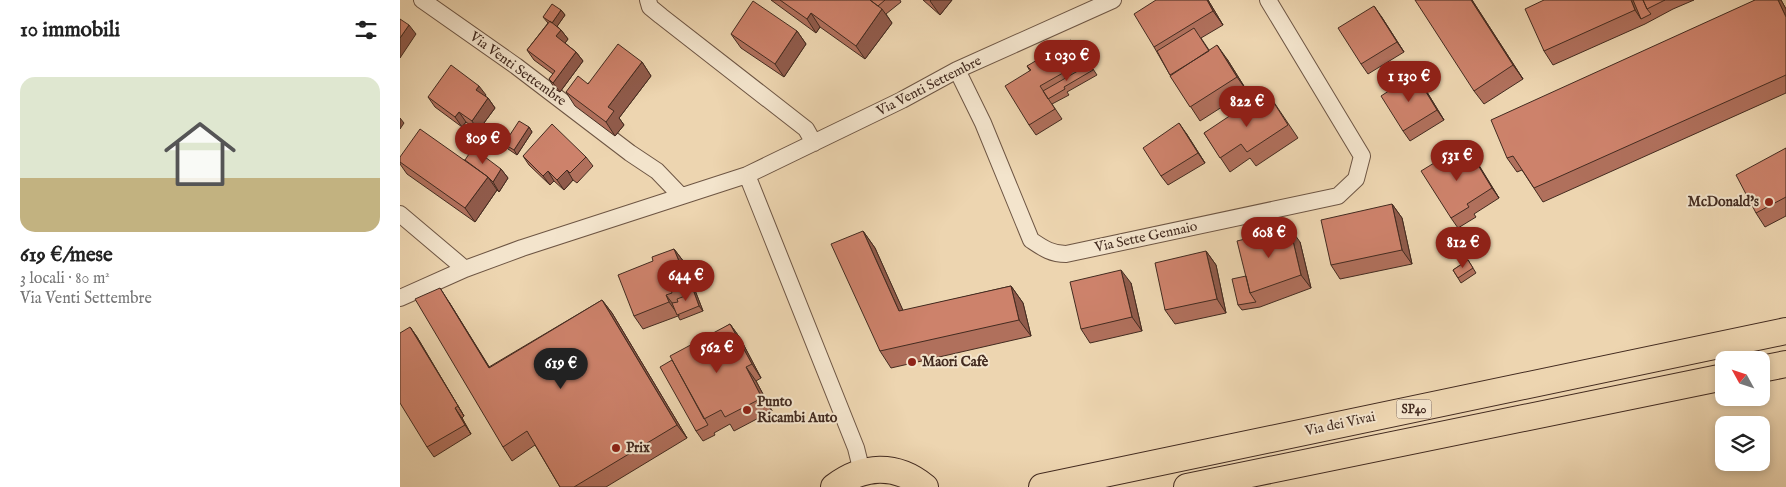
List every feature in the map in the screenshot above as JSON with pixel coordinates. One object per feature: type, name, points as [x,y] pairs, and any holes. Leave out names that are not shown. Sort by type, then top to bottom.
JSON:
[{"type":"main road","name":"Via dei Vivai","points":[[1042,487],[1786,331]]},
{"type":"main road","points":[[1770,367],[1786,364]]},
{"type":"main road","name":"SP40","points":[[1186,487],[1715,379]]},
{"type":"main road","points":[[834,487],[846,478],[862,472],[881,469],[899,472],[916,480],[925,487]]},
{"type":"street","name":"Via Venti Settembre","points":[[422,0],[516,66],[630,153],[657,171],[681,196]]},
{"type":"street","points":[[648,0],[650,6],[661,16],[806,129],[814,143]]},
{"type":"street","name":"Via Venti Settembre","points":[[400,298],[465,269],[564,233],[747,175],[902,100],[956,70],[1094,4],[1113,0]]},
{"type":"street","name":"Via Sette Gennaio","points":[[956,70],[983,123],[1031,240],[1047,252],[1066,254],[1338,196],[1356,179],[1362,156],[1268,0]]},
{"type":"street","points":[[747,175],[856,448],[862,472]]},
{"type":"street","points":[[400,214],[465,269]]},
{"type":"building","points":[[780,0],[870,0],[882,9],[856,46],[811,13],[807,19]]},
{"type":"building","points":[[870,0],[885,0],[878,6]]},
{"type":"building","points":[[1156,0],[1207,0],[1213,11],[1154,47],[1134,14]]},
{"type":"building","points":[[1415,0],[1471,0],[1513,65],[1474,91]]},
{"type":"building","points":[[1544,0],[1631,0],[1635,10],[1544,51],[1525,9]]},
{"type":"building","points":[[1633,0],[1643,0],[1651,14],[1641,19]]},
{"type":"building","points":[[1643,0],[1665,0],[1647,9]]},
{"type":"building","points":[[1755,0],[1778,0],[1786,17],[1786,75],[1534,188],[1513,156],[1507,158],[1491,120]]},
{"type":"building","points":[[753,1],[797,31],[775,64],[731,34]]},
{"type":"building","points":[[552,4],[561,10],[552,23],[543,17]]},
{"type":"building","points":[[1374,6],[1397,42],[1361,64],[1338,28]]},
{"type":"building","points":[[400,19],[409,25],[400,38]]},
{"type":"building","points":[[550,21],[561,30],[556,36],[576,52],[553,83],[549,79],[555,71],[527,50]]},
{"type":"building","points":[[1194,28],[1209,51],[1170,75],[1157,51]]},
{"type":"building","points":[[1071,40],[1084,61],[1040,86],[1055,109],[1029,125],[1005,86],[1031,70],[1027,66]]},
{"type":"building","points":[[618,44],[642,62],[608,107],[614,111],[606,122],[566,92],[578,76],[588,84]]},
{"type":"building","points":[[1217,45],[1237,77],[1190,107],[1170,76]]},
{"type":"building","points":[[1090,64],[1093,70],[1048,99],[1043,91]]},
{"type":"building","points":[[451,65],[479,86],[476,90],[488,98],[472,121],[459,112],[455,117],[428,97]]},
{"type":"building","points":[[1415,74],[1437,110],[1403,131],[1381,96]]},
{"type":"building","points":[[1269,95],[1288,125],[1247,152],[1241,144],[1220,158],[1204,133],[1246,105],[1249,109]]},
{"type":"building","points":[[519,121],[529,127],[514,150],[504,144]]},
{"type":"building","points":[[1179,123],[1198,153],[1161,176],[1143,148]]},
{"type":"building","points":[[552,124],[586,157],[570,173],[567,170],[557,180],[548,171],[543,176],[523,156]]},
{"type":"building","points":[[420,129],[488,177],[465,208],[400,162],[400,157]]},
{"type":"building","points":[[1467,147],[1492,188],[1467,204],[1469,207],[1451,218],[1421,171],[1439,160],[1442,163]]},
{"type":"building","points":[[473,148],[501,169],[493,182],[465,160]]},
{"type":"building","points":[[1786,148],[1786,197],[1756,213],[1736,175]]},
{"type":"building","points":[[1392,204],[1402,250],[1331,265],[1321,220]]},
{"type":"building","points":[[1290,228],[1301,275],[1250,293],[1237,241]]},
{"type":"building","points":[[863,231],[899,311],[1011,286],[1019,320],[880,351],[831,244]]},
{"type":"building","points":[[674,249],[685,276],[679,278],[682,287],[671,290],[672,293],[666,295],[669,302],[634,316],[618,275],[653,261],[652,257]]},
{"type":"building","points":[[1206,251],[1217,299],[1165,310],[1155,263]]},
{"type":"building","points":[[1468,260],[1473,268],[1458,278],[1453,270]]},
{"type":"building","points":[[1121,270],[1132,317],[1081,329],[1070,282]]},
{"type":"building","points":[[1246,276],[1250,293],[1256,302],[1238,305],[1232,279]]},
{"type":"building","points":[[691,284],[699,306],[677,315],[672,303],[678,302],[677,299],[688,295],[685,286]]},
{"type":"building","points":[[440,288],[489,368],[602,300],[677,425],[574,487],[560,487],[527,431],[503,447],[415,299]]},
{"type":"building","points":[[730,324],[752,364],[746,367],[762,398],[725,417],[721,410],[704,419],[670,356]]},
{"type":"building","points":[[410,327],[458,406],[455,408],[465,425],[427,447],[400,403],[400,333]]},
{"type":"building","points":[[672,360],[708,425],[696,431],[660,367]]},
{"type":"place","name":"McDonald's","points":[[1769,202]]},
{"type":"place","name":"Maori Cafè","points":[[912,362]]},
{"type":"place","name":"Punto Ricambi Auto","points":[[747,410]]},
{"type":"place","name":"Prix","points":[[616,448]]}]
